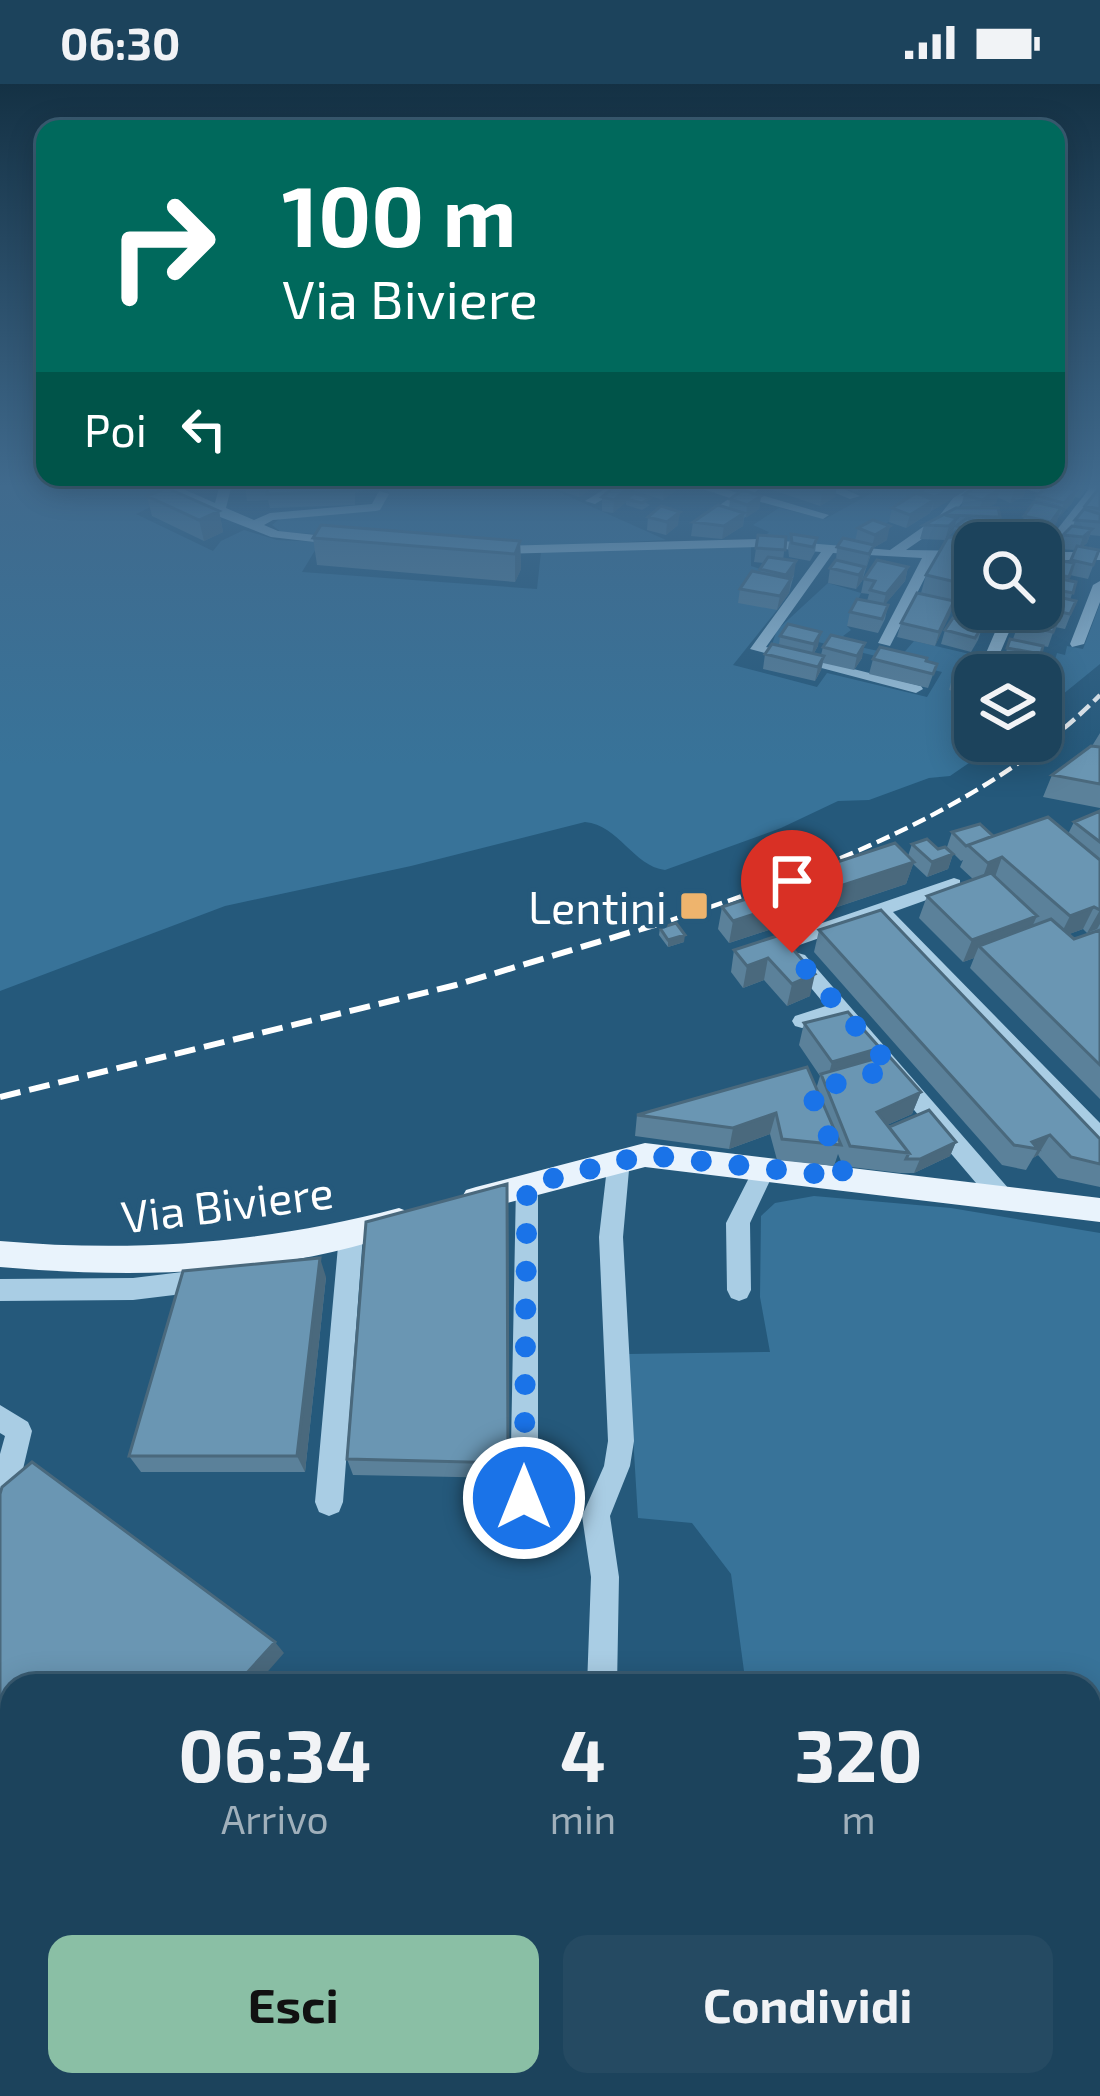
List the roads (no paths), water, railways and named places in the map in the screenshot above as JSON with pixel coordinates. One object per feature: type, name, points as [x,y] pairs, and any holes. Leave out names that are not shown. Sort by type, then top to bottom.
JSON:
[{"type":"main road","name":"Via Biviere","points":[[0,1254],[100,1264],[265,1254],[645,1155],[764,1170],[841,1166],[1100,1210]]},
{"type":"street","points":[[808,578],[757,649],[916,689]]},
{"type":"street","points":[[885,643],[919,578]]},
{"type":"street","points":[[1077,644],[1100,585]]},
{"type":"street","points":[[993,653],[1003,630]]},
{"type":"street","points":[[738,960],[788,948],[954,884]]},
{"type":"street","points":[[880,910],[1100,1137]]},
{"type":"street","points":[[788,948],[882,1071],[1001,1196]]},
{"type":"street","points":[[802,1021],[839,1009]]},
{"type":"street","points":[[602,1674],[605,1576],[596,1516],[617,1466],[621,1441],[611,1237],[619,1159]]},
{"type":"street","points":[[740,1290],[738,1223],[764,1170]]},
{"type":"street","points":[[524,1498],[527,1185]]},
{"type":"street","points":[[328,1502],[351,1235]]},
{"type":"street","points":[[0,1290],[134,1289],[239,1276],[265,1254]]},
{"type":"street","points":[[0,1417],[19,1431],[0,1507]]},
{"type":"railway","points":[[660,923],[830,862],[948,806],[1054,736],[1100,695]]},
{"type":"railway","points":[[0,1097],[456,985],[660,923]]},
{"type":"railway","points":[[652,926],[660,923]]},
{"type":"place","name":"Lentini","points":[[694,906]]}]
